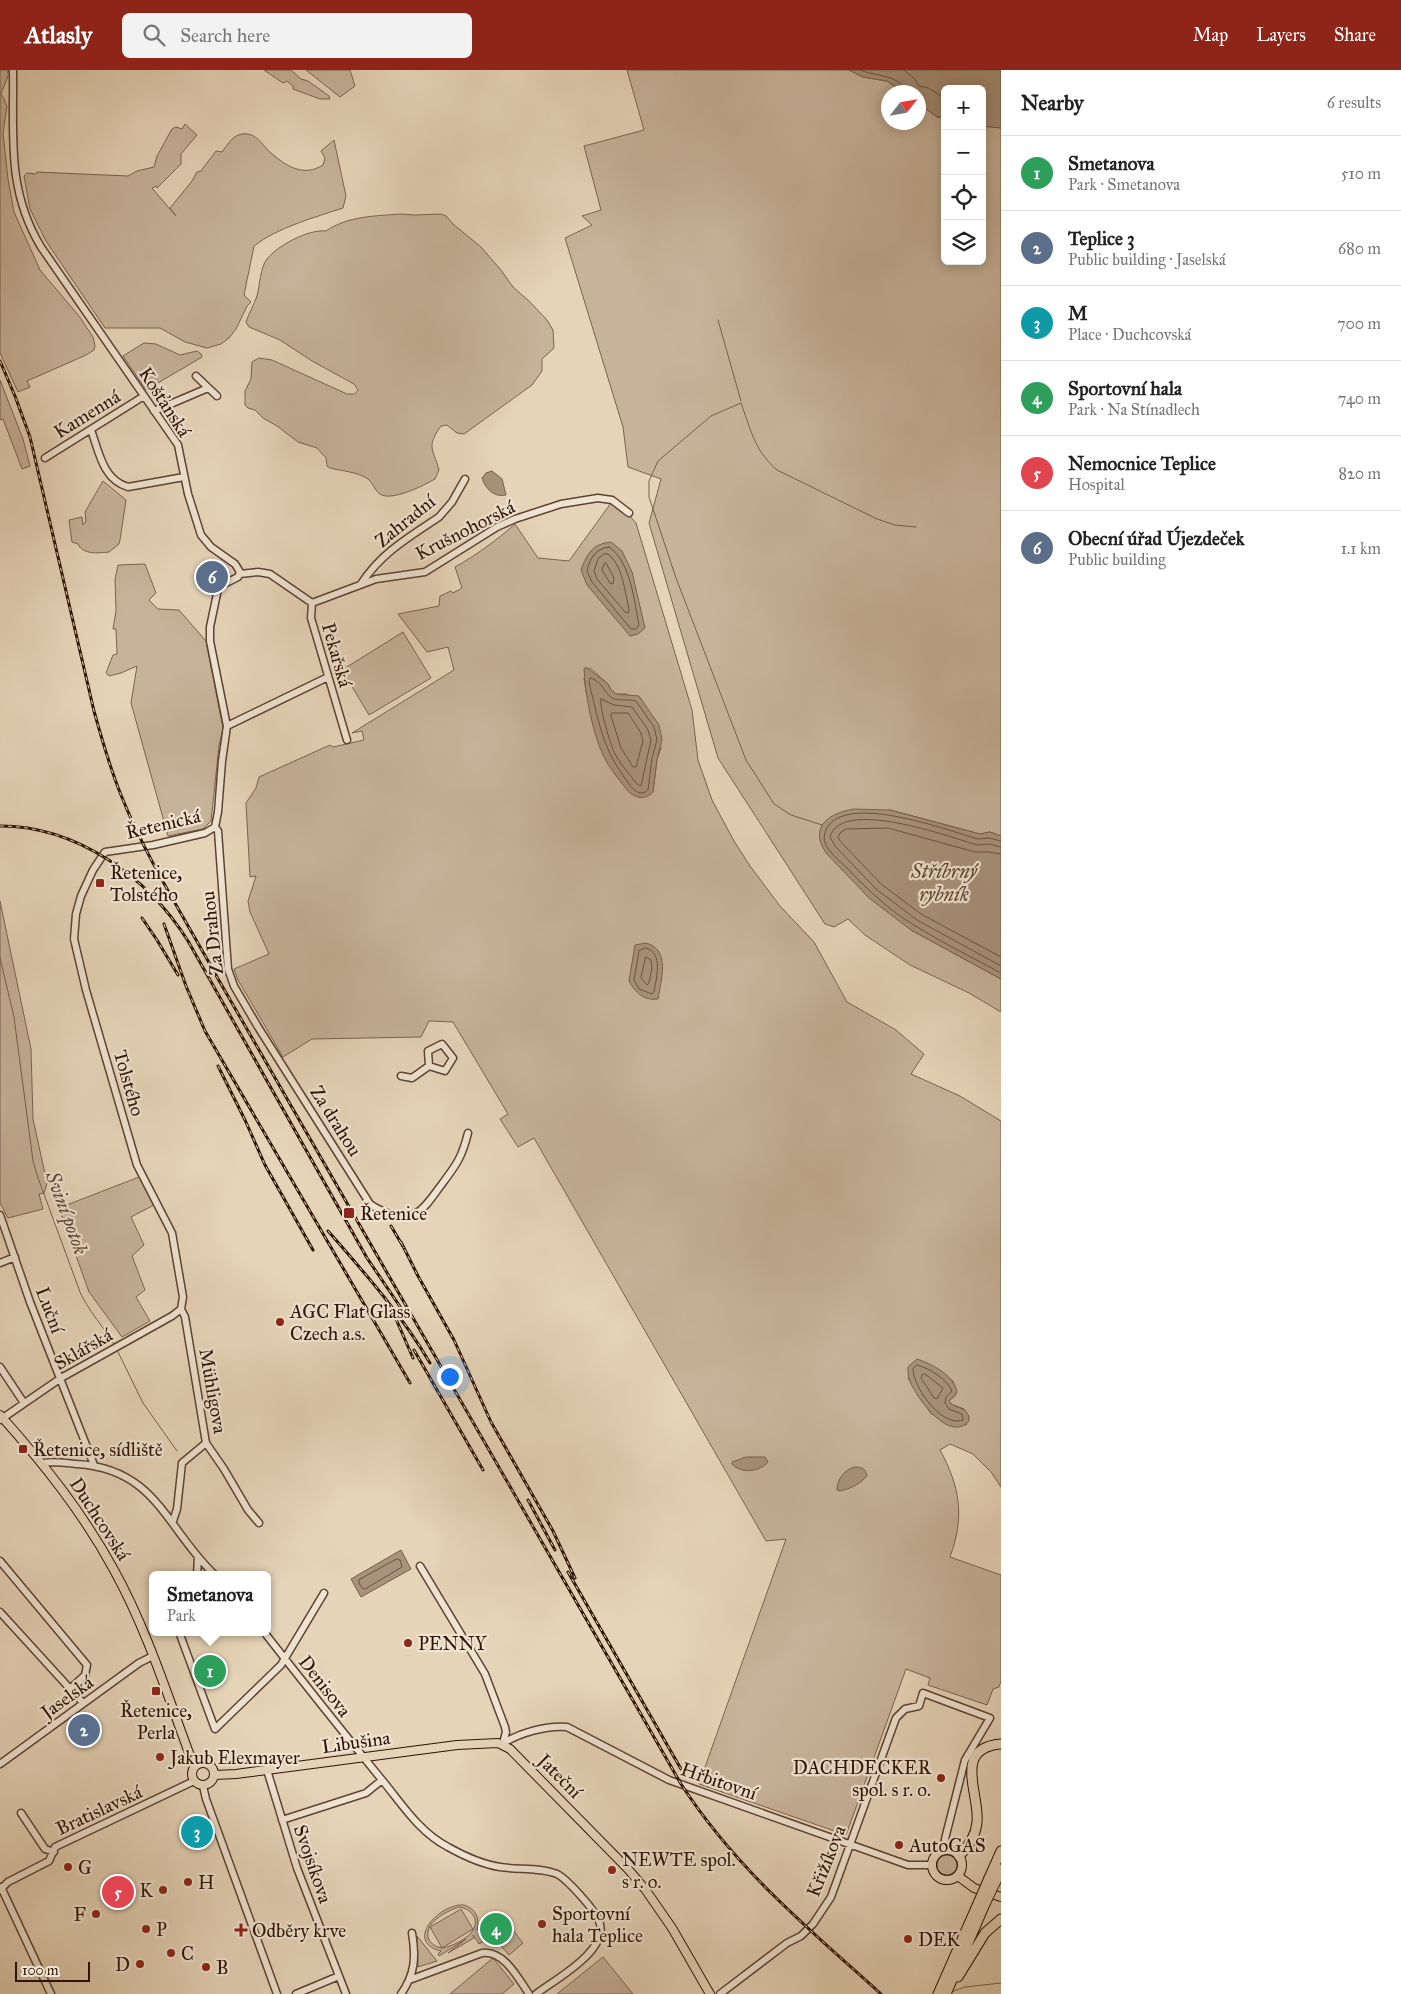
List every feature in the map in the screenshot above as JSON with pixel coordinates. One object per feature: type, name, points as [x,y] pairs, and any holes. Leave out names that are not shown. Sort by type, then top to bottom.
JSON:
[{"type":"highway","points":[[959,1856],[970,1844],[976,1831],[977,1809],[971,1768],[974,1759],[989,1746],[1001,1745]]},
{"type":"highway","points":[[946,1994],[992,1880],[1001,1851]]},
{"type":"highway","points":[[992,1880],[1001,1869]]},
{"type":"highway","points":[[938,1994],[961,1959],[985,1932],[1001,1919]]},
{"type":"main road","name":"Duchcovská","points":[[1,1418],[43,1463],[104,1552],[128,1597],[153,1656],[188,1753],[196,1765]]},
{"type":"main road","name":"Libušina","points":[[214,1776],[457,1745],[502,1744]]},
{"type":"main road","name":"Jateční","points":[[502,1744],[510,1749],[587,1827],[645,1889],[672,1928],[710,1994]]},
{"type":"main road","points":[[201,1763],[208,1764],[213,1770],[214,1776],[210,1783],[203,1786],[194,1781],[192,1770],[201,1763]]},
{"type":"main road","points":[[944,1850],[952,1850],[959,1856],[962,1865],[958,1876],[950,1880],[942,1879],[935,1873],[932,1866],[936,1856],[944,1850]]},
{"type":"main road","points":[[958,1876],[974,1888],[999,1897]]},
{"type":"street","name":"Košťanská","points":[[13,70],[14,168],[23,211],[41,247],[178,445],[184,477],[200,532],[207,543],[235,564],[240,574]]},
{"type":"street","points":[[196,376],[217,396]]},
{"type":"street","points":[[154,411],[208,388]]},
{"type":"street","name":"Kamenná","points":[[45,458],[144,396]]},
{"type":"street","points":[[91,430],[106,473],[124,486],[128,488],[184,477]]},
{"type":"street","name":"Zahradní","points":[[361,584],[368,573],[390,550],[446,510],[464,479]]},
{"type":"street","name":"Krušnohorská","points":[[312,603],[376,579],[425,572],[497,527],[561,504],[598,498],[612,500],[629,513]]},
{"type":"street","name":"Pekařská","points":[[240,574],[258,572],[270,574],[312,603],[311,618],[347,740]]},
{"type":"street","name":"Řetenická","points":[[105,852],[154,846],[206,833],[215,827],[227,726],[210,638],[217,591],[222,585],[238,578],[240,574]]},
{"type":"street","points":[[227,726],[328,677]]},
{"type":"street","name":"Za Drahou","points":[[215,827],[218,831],[229,975],[276,1056]]},
{"type":"street","name":"Tolstého","points":[[105,852],[97,863],[81,896],[76,914],[74,940],[86,990],[137,1165],[172,1233],[183,1297],[181,1309]]},
{"type":"street","points":[[442,1044],[453,1058],[445,1072],[429,1066],[428,1051],[442,1044]]},
{"type":"street","name":"Za drahou","points":[[276,1056],[306,1100],[370,1204],[375,1208],[398,1217],[408,1217],[421,1211],[464,1153],[468,1132]]},
{"type":"street","points":[[401,1076],[412,1078],[429,1066]]},
{"type":"street","name":"Luční","points":[[1,1218],[30,1302],[94,1465]]},
{"type":"street","points":[[0,1263],[15,1257]]},
{"type":"street","name":"Sklářská","points":[[1,1418],[61,1378],[172,1316],[181,1309]]},
{"type":"street","name":"Mühligova","points":[[181,1309],[185,1318],[206,1443],[248,1510],[259,1524]]},
{"type":"street","points":[[0,1366],[24,1403]]},
{"type":"street","points":[[173,1521],[182,1463],[206,1443]]},
{"type":"street","points":[[43,1463],[51,1461],[94,1465],[106,1468],[129,1479],[151,1495],[173,1521],[198,1557],[211,1571]]},
{"type":"street","points":[[197,1571],[198,1557]]},
{"type":"street","points":[[0,1561],[86,1665],[85,1675],[70,1689]]},
{"type":"street","points":[[420,1566],[485,1674],[506,1732],[502,1744]]},
{"type":"street","points":[[180,1636],[215,1729],[281,1665],[324,1593]]},
{"type":"street","points":[[0,1612],[83,1704]]},
{"type":"street","name":"Denisova","points":[[267,1636],[362,1757],[422,1828],[446,1846],[474,1861],[497,1867],[556,1874],[572,1886],[597,1916],[600,1923],[600,1931],[591,1953],[554,1984],[536,1994]]},
{"type":"street","name":"Jaselská","points":[[0,1764],[139,1663],[153,1656]]},
{"type":"street","name":"Křižíkova","points":[[720,1994],[787,1944],[801,1936],[813,1924],[831,1897],[896,1718],[905,1709],[919,1706],[923,1693],[990,1718],[965,1760],[944,1841],[944,1850]]},
{"type":"street","name":"Hřbitovní","points":[[502,1744],[543,1729],[557,1726],[567,1727],[669,1780],[908,1864],[932,1866]]},
{"type":"street","name":"Svojsíkova","points":[[267,1770],[297,1868],[346,1994]]},
{"type":"street","points":[[282,1820],[366,1793],[382,1780]]},
{"type":"street","name":"Bratislavská","points":[[1,1888],[8,1882],[48,1861],[55,1847],[194,1781]]},
{"type":"street","points":[[203,1786],[206,1799],[277,1994]]},
{"type":"street","points":[[21,1813],[45,1849],[54,1852]]},
{"type":"street","points":[[1,1888],[51,1994]]},
{"type":"street","points":[[401,1994],[412,1978],[415,1955],[412,1934]]},
{"type":"street","points":[[412,1978],[482,1953],[493,1953],[502,1959],[529,1994]]},
{"type":"street","points":[[296,1994],[339,1976]]},
{"type":"shaded area","points":[[0,70],[8,70],[8,76],[1,94],[7,106],[3,133],[14,212],[40,270],[79,316],[93,337],[95,346],[94,350],[86,355],[27,381],[30,387],[18,392],[0,353]]},
{"type":"shaded area","points":[[264,70],[291,70],[301,79],[308,81],[329,96],[330,99],[320,99],[293,89],[293,86],[287,81],[283,83]]},
{"type":"shaded area","points":[[306,70],[350,70],[355,86],[340,97]]},
{"type":"shaded area","points":[[627,70],[849,70],[863,77],[887,81],[893,85],[881,85],[881,130],[926,130],[926,109],[937,117],[941,117],[941,265],[986,265],[986,126],[1001,128],[1001,836],[990,832],[980,834],[890,810],[911,930],[1001,979],[1001,1012],[969,993],[910,965],[865,935],[848,919],[834,927],[825,924],[718,758],[649,523],[661,479],[628,467],[623,427],[565,238],[592,225],[582,216],[601,210],[584,146],[644,130]]},
{"type":"shaded area","points":[[185,124],[197,135],[181,154],[181,164],[157,188],[156,186],[152,188],[176,216],[170,208],[197,172],[201,171],[216,151],[222,152],[233,138],[242,134],[255,137],[283,162],[302,170],[316,169],[323,165],[325,158],[321,151],[334,140],[346,196],[343,208],[285,228],[254,246],[244,295],[251,302],[229,338],[221,344],[207,348],[185,342],[160,328],[105,328],[46,241],[30,209],[24,176],[27,173],[36,174],[37,172],[128,176],[137,171],[154,167],[157,156],[172,129],[176,127],[182,129]]},
{"type":"shaded area","points":[[441,214],[446,216],[481,247],[513,287],[547,320],[553,330],[554,348],[542,359],[542,371],[532,385],[464,434],[457,433],[447,425],[441,426],[432,443],[439,470],[435,479],[408,492],[385,496],[378,493],[370,481],[364,477],[355,473],[330,468],[327,466],[326,458],[317,448],[298,442],[263,418],[255,410],[245,405],[245,391],[251,379],[252,362],[259,358],[272,360],[347,394],[355,394],[358,390],[354,384],[312,361],[280,340],[249,327],[246,322],[257,296],[265,263],[278,248],[303,235],[326,231],[343,222],[372,216]]},
{"type":"shaded area","points":[[144,343],[156,344],[180,355],[197,351],[202,357],[146,390],[123,356]]},
{"type":"shaded area","points":[[0,380],[23,439],[30,466],[22,469],[3,419],[0,420]]},
{"type":"shaded area","points":[[103,481],[126,500],[120,540],[119,544],[109,552],[87,552],[80,548],[78,544],[72,542],[69,520],[82,517],[83,525],[86,521],[85,512]]},
{"type":"shaded area","points":[[611,503],[621,509],[626,515],[629,515],[636,523],[692,710],[698,760],[712,800],[734,841],[780,906],[814,942],[847,1002],[896,1030],[924,1054],[911,1074],[960,1096],[1001,1121],[1001,1487],[991,1472],[973,1454],[950,1444],[940,1450],[952,1477],[958,1502],[958,1528],[950,1557],[1001,1575],[1001,1681],[999,1687],[993,1689],[987,1705],[928,1685],[930,1678],[906,1669],[846,1835],[699,1784],[786,1539],[766,1541],[534,1138],[518,1147],[500,1119],[508,1114],[453,1022],[429,1021],[421,1037],[312,1039],[283,1057],[238,980],[234,969],[269,954],[250,912],[248,901],[256,876],[250,877],[246,803],[256,788],[259,777],[330,745],[333,747],[364,740],[362,731],[352,733],[454,670],[448,647],[427,652],[398,614],[439,606],[440,596],[451,591],[453,593],[462,588],[455,567],[486,547],[515,524],[538,558],[569,561]],"holes":[[[590,668],[616,694],[627,694],[661,748],[657,759],[653,792],[604,756],[586,692],[584,678]],[[927,1363],[953,1381],[956,1395],[949,1401],[951,1404],[964,1409],[969,1417],[966,1425],[931,1414],[908,1378]]]},
{"type":"shaded area","points":[[145,564],[156,593],[149,600],[158,609],[179,610],[206,641],[223,728],[219,746],[211,821],[203,829],[168,836],[131,703],[137,666],[109,676],[106,673],[113,655],[117,654],[116,629],[113,629],[116,611],[115,579],[118,565]]},
{"type":"shaded area","points":[[403,632],[431,678],[369,715],[342,670]]},
{"type":"shaded area","points":[[0,901],[31,1049],[33,1119],[47,1183],[44,1193],[39,1194],[43,1209],[8,1218],[0,1203]]},
{"type":"shaded area","points":[[139,1177],[154,1205],[131,1217],[144,1245],[132,1256],[145,1290],[136,1297],[150,1321],[122,1337],[89,1292],[59,1208]]},
{"type":"shaded area","points":[[943,1855],[951,1855],[957,1861],[957,1869],[951,1875],[943,1875],[937,1869],[937,1861]]},
{"type":"shaded area","points":[[464,1905],[472,1909],[478,1922],[477,1930],[487,1924],[494,1935],[479,1944],[473,1935],[474,1938],[448,1953],[466,1939],[439,1956],[438,1954],[441,1951],[430,1946],[425,1940],[425,1932],[436,1916],[455,1906]],"holes":[[[459,1907],[467,1909],[475,1918],[475,1926],[471,1933],[455,1944],[442,1948],[429,1940],[429,1928],[432,1923],[448,1911]]]},
{"type":"shaded area","points":[[461,1909],[473,1929],[442,1948],[430,1927]]},
{"type":"shaded area","points":[[509,1925],[523,1943],[509,1955],[494,1938]]},
{"type":"shaded area","points":[[417,1936],[437,1961],[418,1967]]},
{"type":"shaded area","points":[[603,1957],[633,1994],[557,1994]]},
{"type":"shaded area","points":[[493,1958],[514,1984],[502,1994],[450,1994]]},
{"type":"water","points":[[849,70],[1001,70],[1001,128],[986,126],[986,85],[941,85],[941,117],[937,117],[926,109],[926,85],[893,85],[887,81],[863,77]]},
{"type":"water","points":[[492,471],[502,479],[506,495],[494,494],[485,485],[482,478],[486,473]]},
{"type":"water","points":[[611,542],[622,551],[632,572],[645,628],[638,634],[630,636],[587,585],[581,570],[591,551],[599,545]]},
{"type":"water","points":[[586,667],[608,684],[616,694],[639,696],[659,725],[662,740],[657,759],[653,792],[645,797],[637,797],[630,793],[604,757],[590,714],[584,669]]},
{"type":"water","name":"Stříbrný rybník","points":[[854,809],[890,810],[980,834],[990,832],[1001,836],[1001,979],[911,930],[869,898],[826,853],[819,835],[824,822],[837,814]]},
{"type":"water","points":[[646,943],[659,952],[662,959],[662,975],[658,999],[648,999],[640,995],[629,981],[635,945]]},
{"type":"water","points":[[917,1359],[942,1371],[952,1380],[957,1392],[949,1401],[968,1414],[969,1421],[961,1426],[952,1427],[934,1415],[925,1406],[912,1387],[908,1376],[908,1367]]},
{"type":"water","points":[[746,1457],[765,1457],[768,1462],[755,1470],[740,1469],[732,1464],[732,1462]]},
{"type":"water","points":[[855,1467],[863,1469],[867,1476],[851,1487],[840,1491],[837,1490],[838,1482],[842,1475]]},
{"type":"water","points":[[401,1550],[411,1569],[361,1597],[351,1579]]},
{"type":"waterway","points":[[718,320],[741,401]]},
{"type":"waterway","points":[[822,825],[791,815],[774,804],[746,760],[676,578],[649,497],[649,481],[658,461],[711,416],[741,403],[758,447],[777,470],[877,519],[895,525],[916,527]]},
{"type":"waterway","name":"Sviní potok","points":[[0,958],[14,1017],[33,1161],[37,1175],[80,1292],[115,1346]]},
{"type":"waterway","name":"Sviní potok","points":[[117,1350],[143,1403],[177,1451]]},
{"type":"waterway","name":"Sviní potok","points":[[951,1992],[965,1987],[1001,1983]]},
{"type":"railway","points":[[0,361],[30,437],[94,711],[106,754],[117,785],[142,842],[217,977],[681,1784],[702,1815],[749,1870],[800,1921],[881,1994]]},
{"type":"railway","points":[[0,826],[29,828],[56,835],[83,846],[131,876],[153,896],[172,918],[188,941],[367,1258],[401,1308]]},
{"type":"railway","points":[[142,918],[178,975]]},
{"type":"railway","points":[[164,924],[186,986],[205,1031],[410,1383]]},
{"type":"railway","points":[[218,1066],[265,1165],[313,1250]]},
{"type":"railway","points":[[391,1226],[404,1248]]},
{"type":"railway","points":[[328,1231],[395,1311],[430,1363]]},
{"type":"railway","points":[[401,1242],[454,1340],[491,1422],[553,1531],[575,1578]]},
{"type":"railway","points":[[396,1319],[413,1358]]},
{"type":"railway","points":[[414,1350],[483,1470]]},
{"type":"railway","points":[[528,1500],[555,1550]]},
{"type":"railway","points":[[568,1572],[681,1769]]},
{"type":"place","name":"Obecní úřad Újezdeček","points":[[212,577]]},
{"type":"place","name":"Řetenice, Tolstého","points":[[100,883]]},
{"type":"place","name":"Řetenice","points":[[349,1213]]},
{"type":"place","name":"AGC Flat Glass Czech a.s.","points":[[280,1322]]},
{"type":"place","name":"Řetenice, sídliště","points":[[23,1449]]},
{"type":"place","name":"PENNY","points":[[408,1643]]},
{"type":"place","name":"Smetanova","points":[[210,1671]]},
{"type":"place","name":"Řetenice, Perla","points":[[156,1691]]},
{"type":"place","name":"Teplice 3","points":[[84,1730]]},
{"type":"place","name":"Jakub Elexmayer","points":[[160,1757]]},
{"type":"place","name":"DACHDECKER spol. s r. o.","points":[[941,1778]]},
{"type":"place","name":"M","points":[[197,1832]]},
{"type":"place","name":"AutoGAS","points":[[899,1845]]},
{"type":"place","name":"G","points":[[68,1867]]},
{"type":"place","name":"NEWTE spol. s r. o.","points":[[612,1870]]},
{"type":"place","name":"H","points":[[188,1882]]},
{"type":"place","name":"K","points":[[163,1890]]},
{"type":"place","name":"Nemocnice Teplice","points":[[118,1892]]},
{"type":"place","name":"F","points":[[96,1914]]},
{"type":"place","name":"Sportovní hala Teplice","points":[[542,1924]]},
{"type":"place","name":"P","points":[[146,1929]]},
{"type":"place","name":"Sportovní hala","points":[[496,1929]]},
{"type":"place","name":"Odběry krve","points":[[241,1930]]},
{"type":"place","name":"DEK","points":[[908,1939]]},
{"type":"place","name":"C","points":[[171,1953]]},
{"type":"place","name":"D","points":[[140,1964]]},
{"type":"place","name":"B","points":[[206,1967]]}]
